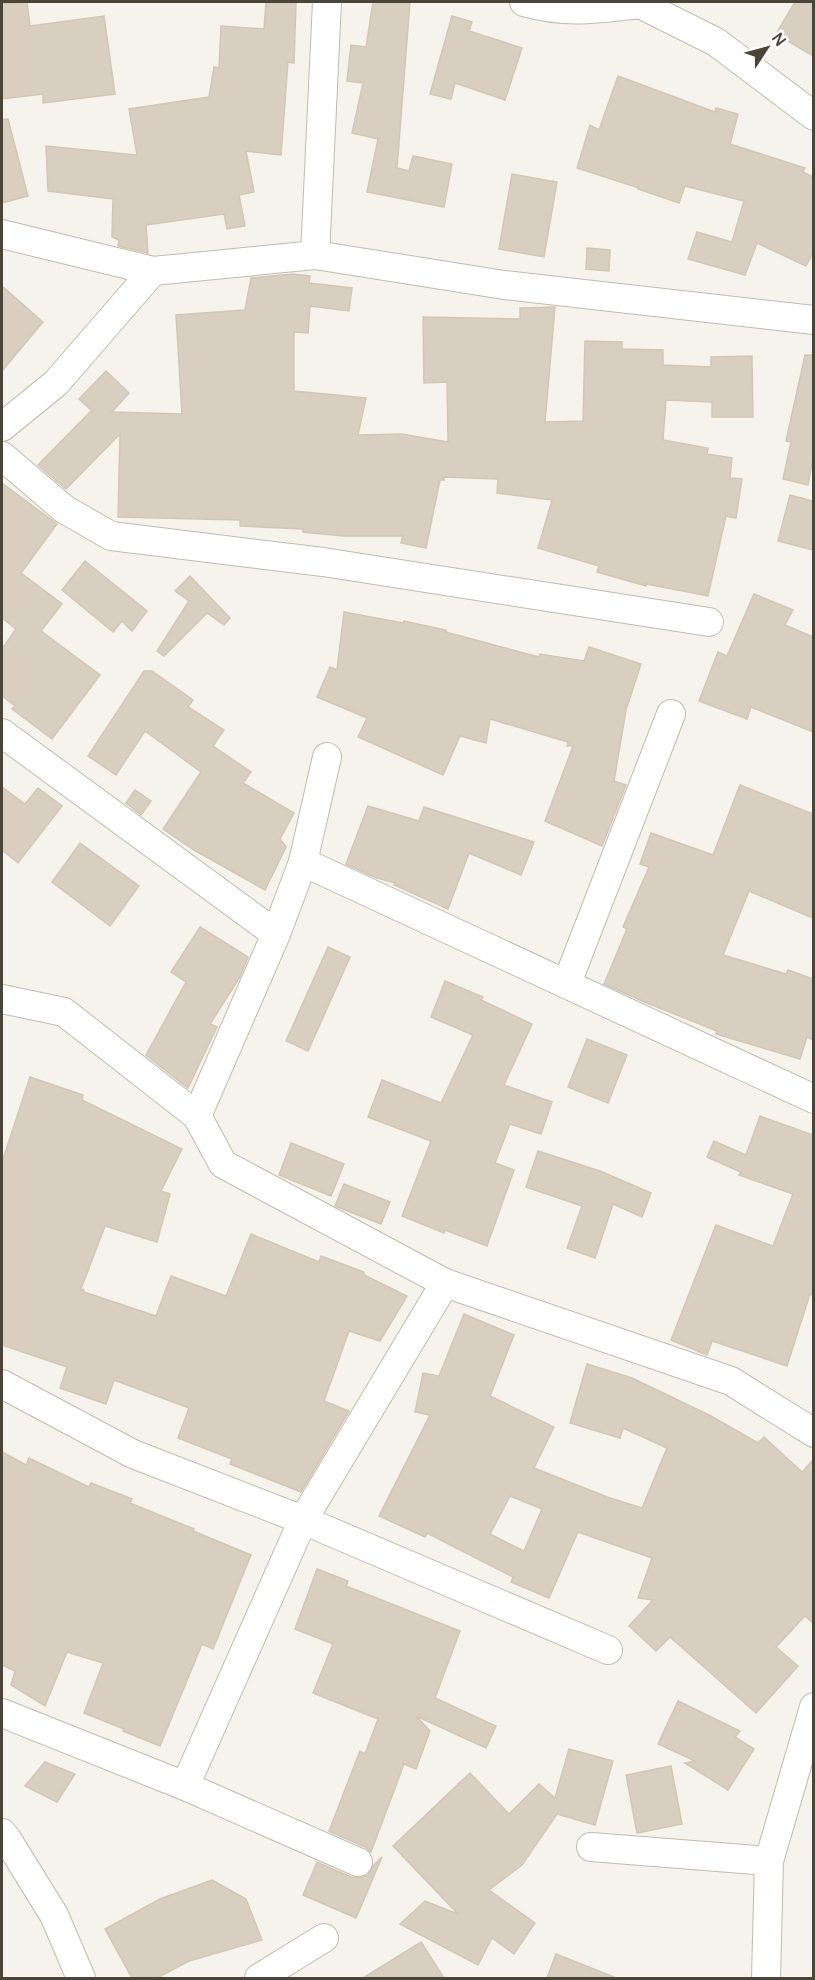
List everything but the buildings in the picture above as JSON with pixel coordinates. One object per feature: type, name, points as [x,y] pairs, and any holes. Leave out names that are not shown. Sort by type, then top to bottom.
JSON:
[{"type":"street","points":[[315,255],[327,2]]},
{"type":"street","points":[[524,2],[546,8],[580,11],[638,3],[716,42],[813,116]]},
{"type":"street","points":[[2,234],[153,271],[315,255],[504,285],[813,320]]},
{"type":"street","points":[[2,427],[56,383],[153,271]]},
{"type":"street","points":[[2,456],[64,509],[111,536],[323,562],[709,622]]},
{"type":"street","points":[[567,983],[671,714]]},
{"type":"street","points":[[2,733],[276,934]]},
{"type":"street","points":[[197,1116],[276,934],[303,862],[327,757]]},
{"type":"street","points":[[303,862],[813,1099]]},
{"type":"street","points":[[2,999],[64,1012],[197,1116],[223,1164],[445,1283],[731,1381],[813,1433]]},
{"type":"street","points":[[185,1786],[303,1520],[445,1283]]},
{"type":"street","points":[[2,1384],[133,1454],[303,1520],[608,1650]]},
{"type":"street","points":[[766,1978],[769,1861],[808,1749],[813,1707]]},
{"type":"street","points":[[2,1713],[185,1786],[358,1862]]},
{"type":"street","points":[[2,1833],[54,1915],[81,1978]]},
{"type":"street","points":[[591,1846],[769,1861]]},
{"type":"street","points":[[259,1978],[324,1938]]}]
